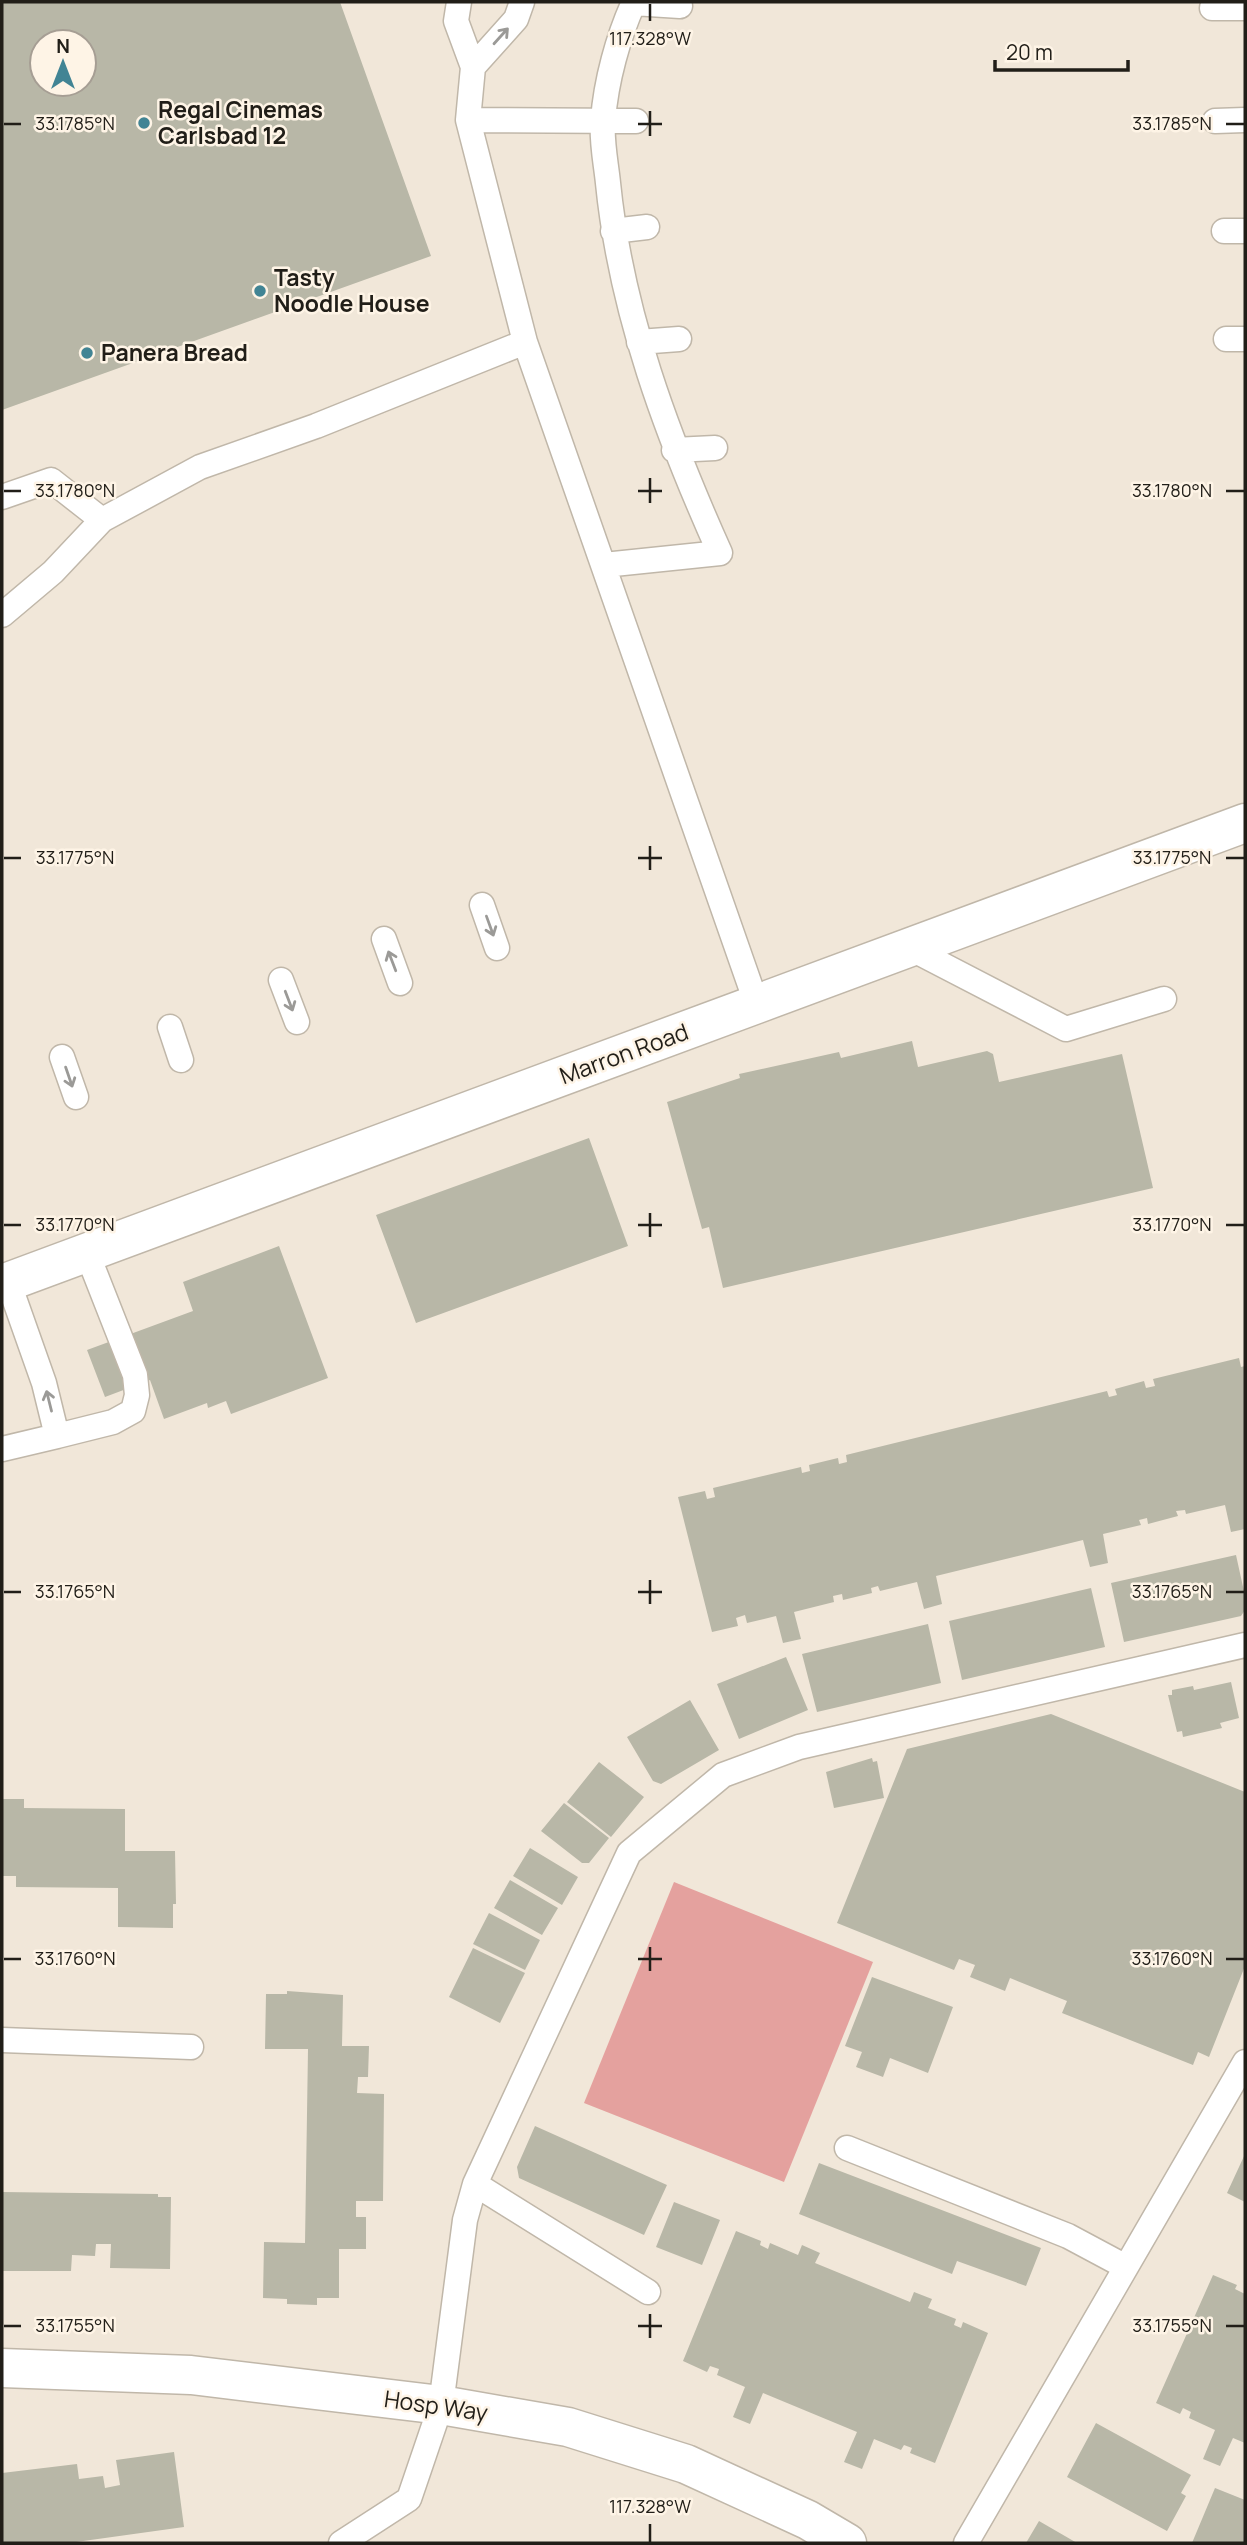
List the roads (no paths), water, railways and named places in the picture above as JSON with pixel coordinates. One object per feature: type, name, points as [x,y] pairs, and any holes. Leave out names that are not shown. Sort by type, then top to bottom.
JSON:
[{"type":"main road","name":"Marron Road","points":[[5,1283],[1245,823]]},
{"type":"main road","name":"Hosp Way","points":[[2,2368],[191,2375],[441,2405],[568,2427],[686,2464],[808,2520],[847,2543]]},
{"type":"lane","points":[[459,2],[456,21],[473,67],[468,120],[524,342],[757,1005]]},
{"type":"lane","points":[[473,67],[516,19],[522,2]]},
{"type":"lane","points":[[604,565],[720,553],[674,450],[639,342],[613,231],[602,121],[622,27],[634,2],[680,6]]},
{"type":"lane","points":[[1212,8],[1245,8]]},
{"type":"lane","points":[[468,120],[636,121]]},
{"type":"lane","points":[[1215,121],[1245,120]]},
{"type":"lane","points":[[613,231],[647,227]]},
{"type":"lane","points":[[639,342],[680,340]]},
{"type":"lane","points":[[2,615],[54,572],[102,520],[200,467],[328,421],[524,342]]},
{"type":"lane","points":[[674,450],[715,448]]},
{"type":"lane","points":[[2,497],[51,480],[102,520]]},
{"type":"lane","points":[[482,905],[497,948]]},
{"type":"lane","points":[[384,939],[400,983]]},
{"type":"lane","points":[[910,948],[1066,1029],[1164,999]]},
{"type":"lane","points":[[281,980],[297,1022]]},
{"type":"lane","points":[[170,1027],[181,1060]]},
{"type":"lane","points":[[62,1057],[76,1097]]},
{"type":"lane","points":[[2,1449],[113,1422],[132,1411],[137,1395],[135,1375],[87,1253]]},
{"type":"lane","points":[[5,1283],[44,1383],[57,1436]]},
{"type":"lane","points":[[341,2543],[409,2499],[441,2405],[465,2220],[475,2184],[629,1853],[723,1775],[799,1747],[1245,1645]]},
{"type":"lane","points":[[2,2040],[191,2047]]},
{"type":"lane","points":[[966,2543],[1245,2062]]},
{"type":"lane","points":[[847,2148],[1068,2236],[1126,2267]]},
{"type":"lane","points":[[475,2184],[648,2292]]},
{"type":"place","name":"Regal Cinemas Carlsbad 12","points":[[144,123]]},
{"type":"place","name":"Tasty Noodle House","points":[[260,291]]},
{"type":"place","name":"Panera Bread","points":[[87,353]]}]
